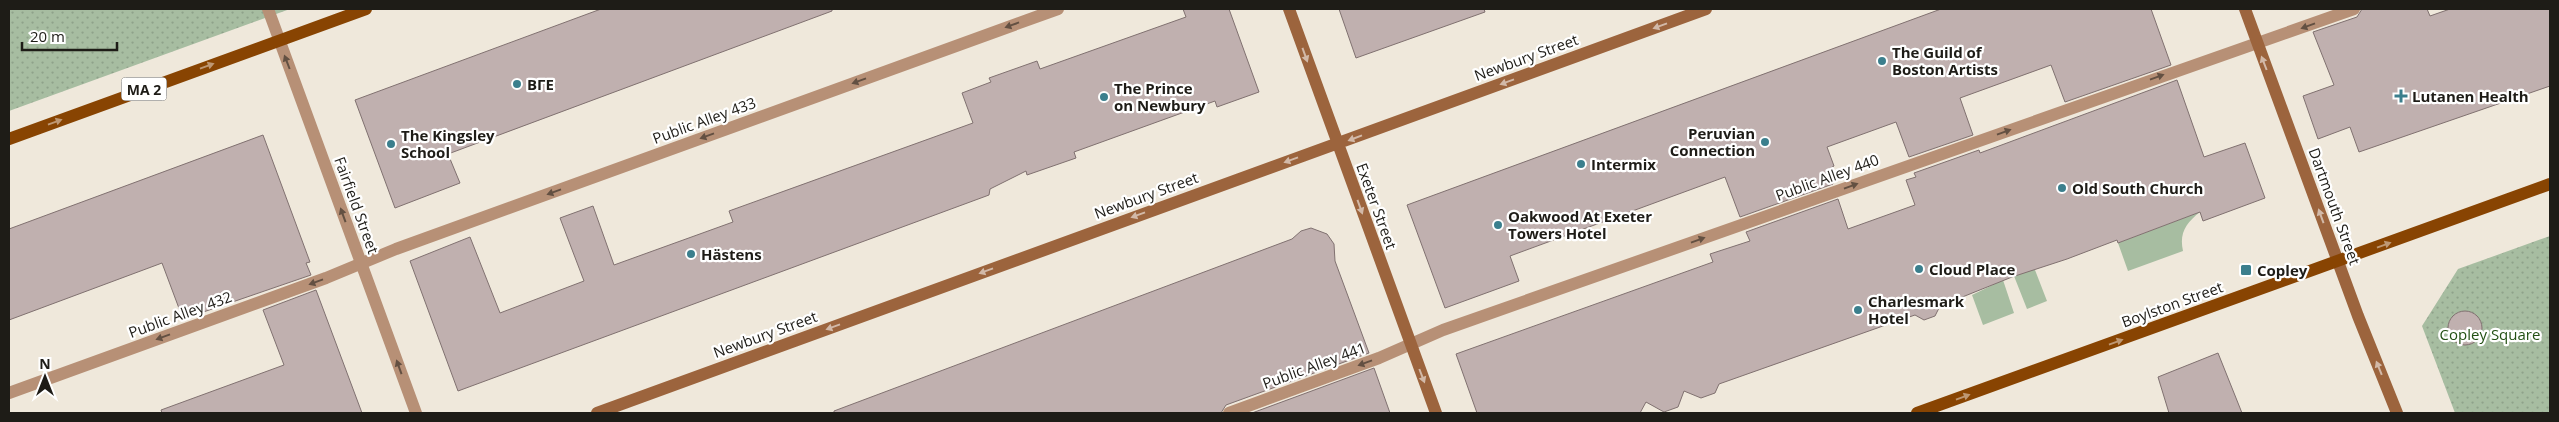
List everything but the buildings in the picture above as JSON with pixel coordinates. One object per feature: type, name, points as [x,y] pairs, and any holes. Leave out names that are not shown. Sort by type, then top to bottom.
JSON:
[{"type":"main road","name":"MA 2","points":[[9,138],[366,9]]},
{"type":"main road","name":"Exeter Street","points":[[1288,9],[1436,413]]},
{"type":"main road","name":"Newbury Street","points":[[597,413],[1338,145],[1706,9]]},
{"type":"main road","name":"Dartmouth Street","points":[[2245,9],[2338,261],[2398,413]]},
{"type":"main road","name":"Boylston Street","points":[[1917,413],[2550,184]]},
{"type":"street","name":"Fairfield Street","points":[[268,9],[416,413]]},
{"type":"street","name":"Public Alley 433","points":[[361,264],[405,246],[1058,9]]},
{"type":"street","name":"Public Alley 440","points":[[1410,345],[1443,330],[2354,9]]},
{"type":"street","name":"Public Alley 432","points":[[9,393],[361,264]]},
{"type":"street","name":"Public Alley 441","points":[[1229,413],[1410,345]]},
{"type":"green space","points":[[9,9],[290,9],[9,111]]},
{"type":"green space","points":[[2200,212],[2187,224],[2182,239],[2183,251],[2128,271],[2118,243]]},
{"type":"green space","name":"Copley Square","points":[[2550,236],[2550,413],[2455,413],[2422,326],[2458,269]]},
{"type":"green space","points":[[2032,269],[2035,270],[2047,301],[2027,309],[2014,276]]},
{"type":"green space","points":[[2003,280],[2014,313],[1983,325],[1972,295]]},
{"type":"place","name":"The Guild of Boston Artists","points":[[1882,61]]},
{"type":"place","name":"ΒΓΕ","points":[[517,84]]},
{"type":"place","name":"Lutanen Health","points":[[2401,96]]},
{"type":"place","name":"The Prince on Newbury","points":[[1104,97]]},
{"type":"place","name":"Peruvian Connection","points":[[1765,142]]},
{"type":"place","name":"The Kingsley School","points":[[391,144]]},
{"type":"place","name":"Intermix","points":[[1581,164]]},
{"type":"place","name":"Old South Church","points":[[2062,188]]},
{"type":"place","name":"Oakwood At Exeter Towers Hotel","points":[[1498,225]]},
{"type":"place","name":"Hästens","points":[[691,254]]},
{"type":"place","name":"Cloud Place","points":[[1919,269]]},
{"type":"place","name":"Copley","points":[[2246,270]]},
{"type":"place","name":"Charlesmark Hotel","points":[[1858,310]]}]
